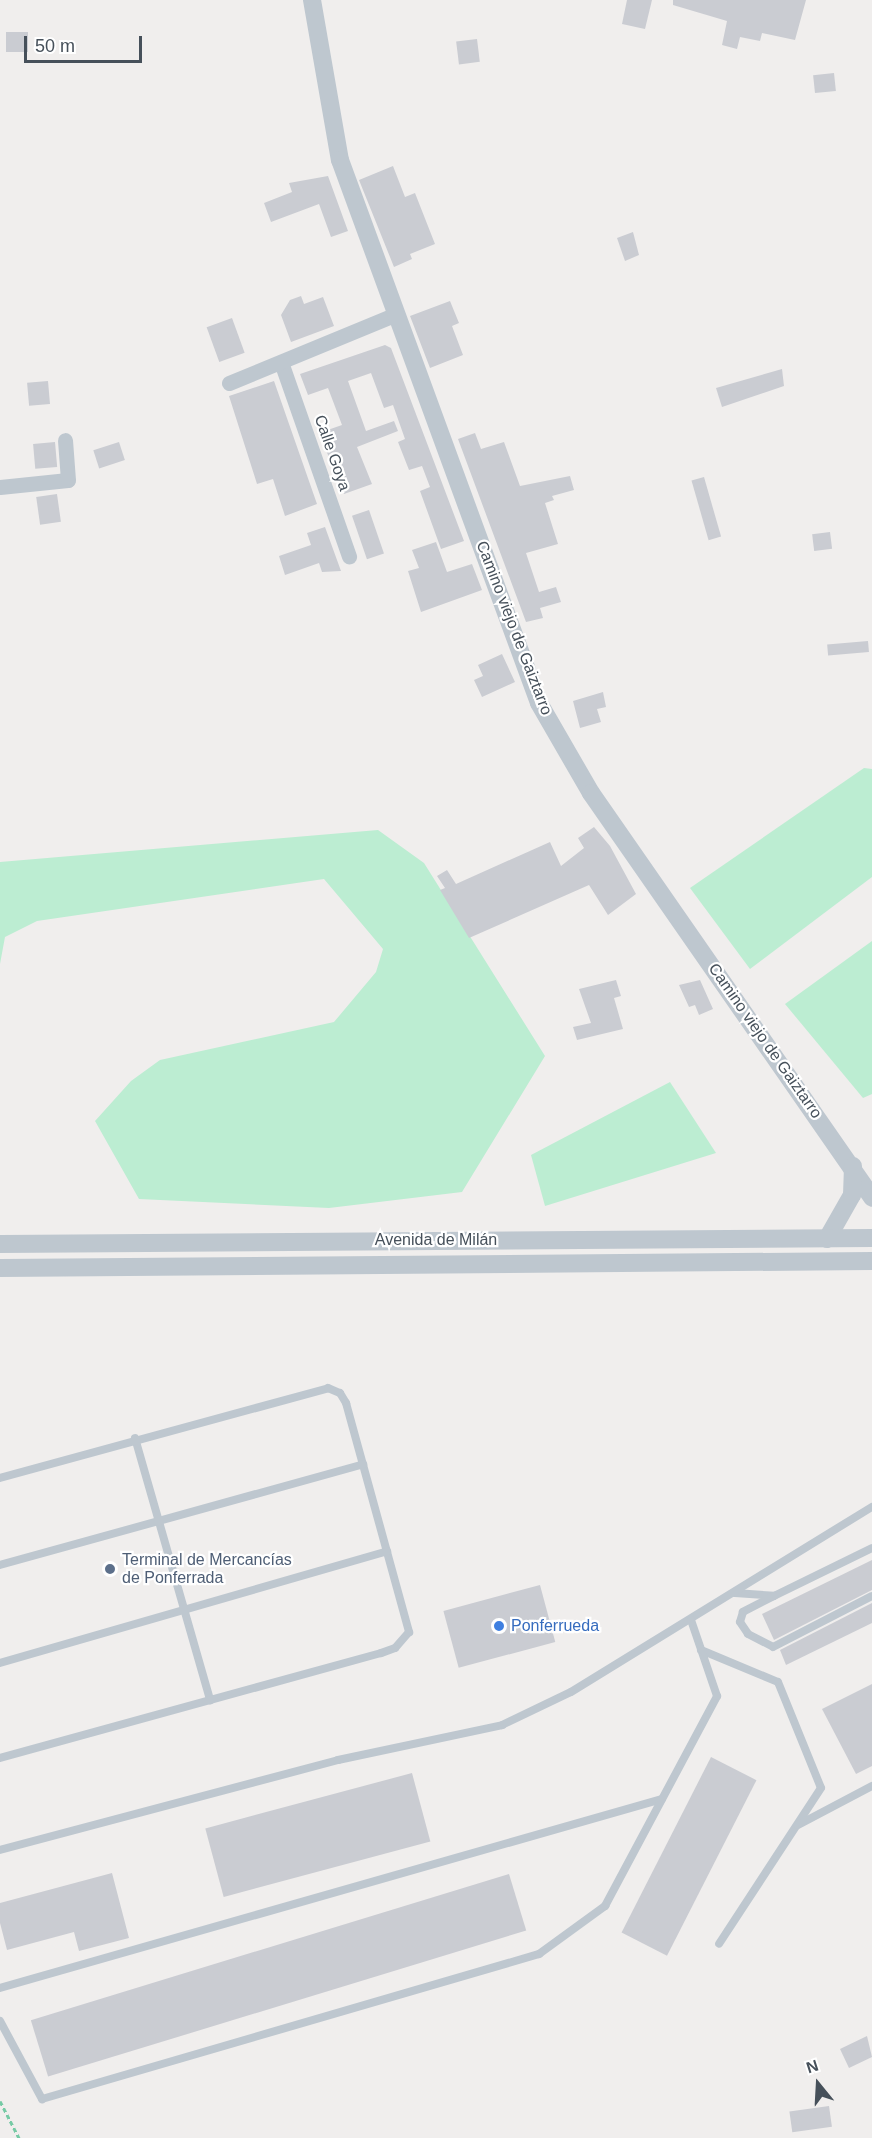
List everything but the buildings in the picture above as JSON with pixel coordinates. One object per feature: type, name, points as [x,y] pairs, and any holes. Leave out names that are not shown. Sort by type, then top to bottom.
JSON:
[{"type":"street","name":"Camino viejo de Gaiztarro","points":[[312,0],[340,160],[539,703],[591,793],[870,1191]]},
{"type":"street","points":[[229,383],[396,314]]},
{"type":"street","name":"Calle Goya","points":[[281,362],[349,556]]},
{"type":"street","points":[[0,487],[68,480],[65,440]]},
{"type":"street","points":[[827,1239],[852,1195],[853,1166]]},
{"type":"street","name":"Avenida de Milán","points":[[0,1244],[872,1238]]},
{"type":"street","name":"Avenida de Milán","points":[[0,1268],[872,1261]]},
{"type":"lane","points":[[0,1478],[135,1438],[328,1388],[340,1393],[346,1403],[409,1632],[395,1648],[0,1758]]},
{"type":"lane","points":[[135,1438],[210,1700]]},
{"type":"lane","points":[[0,1565],[363,1464]]},
{"type":"lane","points":[[0,1850],[338,1760],[502,1725],[571,1692],[872,1507]]},
{"type":"lane","points":[[872,1548],[743,1612],[740,1622],[748,1634],[773,1647],[872,1596]]},
{"type":"lane","points":[[0,1663],[387,1551]]},
{"type":"lane","points":[[734,1593],[774,1596]]},
{"type":"lane","points":[[0,2021],[42,2099],[539,1954],[604,1906],[717,1696],[691,1620]]},
{"type":"lane","points":[[701,1650],[778,1682],[821,1788],[719,1944]]},
{"type":"lane","points":[[796,1825],[872,1786]]},
{"type":"lane","points":[[0,1988],[662,1799]]},
{"type":"path","points":[[0,2101],[19,2138]]},
{"type":"green space","points":[[864,768],[872,769],[872,877],[750,969],[690,888]]},
{"type":"green space","points":[[378,830],[424,863],[545,1056],[462,1192],[329,1208],[139,1199],[95,1121],[131,1081],[160,1060],[334,1022],[376,972],[383,949],[324,879],[37,921],[5,937],[0,964],[0,862]]},
{"type":"green space","points":[[872,941],[872,1094],[863,1098],[785,1004]]},
{"type":"green space","points":[[670,1082],[716,1153],[545,1206],[531,1155]]},
{"type":"place","name":"Terminal de Mercancías de Ponferrada","points":[[110,1569]]},
{"type":"place","name":"Ponferrueda","points":[[499,1626]]}]
